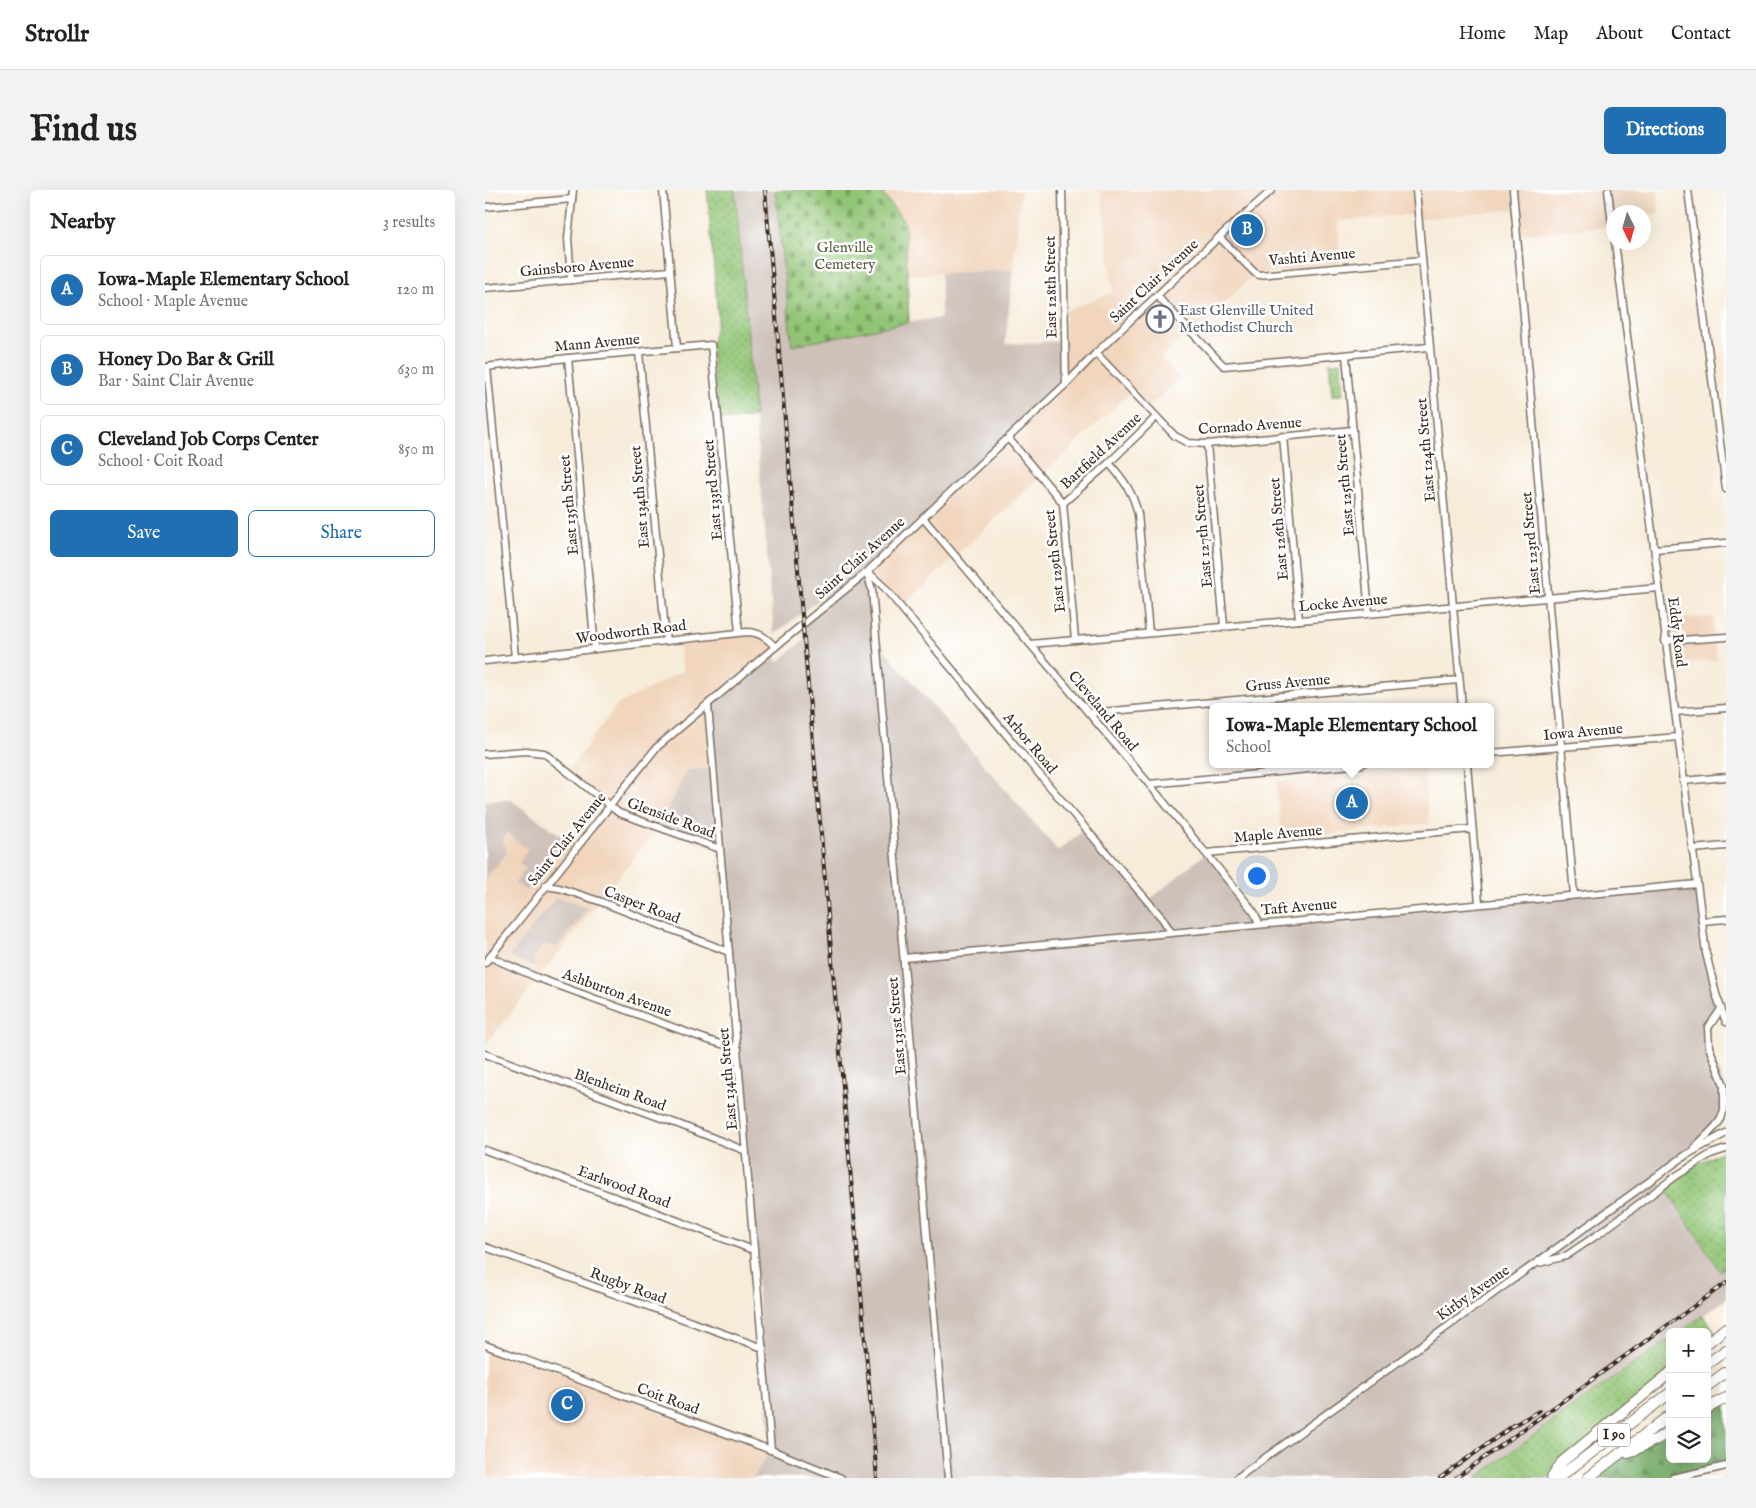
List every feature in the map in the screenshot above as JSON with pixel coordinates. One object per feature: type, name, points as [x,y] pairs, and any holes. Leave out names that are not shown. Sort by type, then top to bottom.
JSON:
[{"type":"highway","points":[[1711,1340],[1726,1328]]},
{"type":"highway","points":[[1711,1361],[1726,1350]]},
{"type":"highway","points":[[1711,1383],[1726,1372]]},
{"type":"highway","points":[[1552,1478],[1562,1462],[1666,1376]]},
{"type":"highway","name":"I 90","points":[[1558,1478],[1666,1396]]},
{"type":"highway","points":[[1711,1406],[1726,1398]]},
{"type":"highway","name":"I 90","points":[[1587,1478],[1666,1418]]},
{"type":"highway","points":[[1609,1462],[1657,1440],[1666,1434]]},
{"type":"street","points":[[571,280],[568,238],[573,190]]},
{"type":"street","points":[[663,190],[677,348]]},
{"type":"street","name":"East 128th Street","points":[[1062,190],[1066,384]]},
{"type":"street","name":"Saint Clair Avenue","points":[[485,963],[656,748],[867,572],[1066,384],[1096,353],[1219,237],[1272,190]]},
{"type":"street","name":"East 124th Street","points":[[1416,190],[1462,703]]},
{"type":"street","name":"East 123rd Street","points":[[1513,190],[1574,894]]},
{"type":"street","points":[[1608,190],[1610,205]]},
{"type":"street","points":[[1687,190],[1726,489]]},
{"type":"street","points":[[485,207],[572,199]]},
{"type":"street","name":"Vashti Avenue","points":[[1219,237],[1255,274],[1259,275],[1422,260]]},
{"type":"street","name":"Eddy Road","points":[[1616,250],[1702,921],[1711,975],[1726,1020]]},
{"type":"street","name":"Gainsboro Avenue","points":[[485,288],[670,271]]},
{"type":"street","points":[[1157,296],[1224,366],[1429,347]]},
{"type":"street","name":"Mann Avenue","points":[[486,367],[711,346]]},
{"type":"street","name":"East 133rd Street","points":[[711,346],[739,632]]},
{"type":"street","name":"East 134th Street","points":[[639,352],[666,641]]},
{"type":"street","name":"Cornado Avenue","points":[[1096,353],[1175,436],[1188,443],[1207,444],[1353,430]]},
{"type":"street","name":"East 125th Street","points":[[1346,355],[1369,613]]},
{"type":"street","name":"East 135th Street","points":[[568,358],[595,649]]},
{"type":"street","points":[[486,367],[515,658]]},
{"type":"street","name":"Bartfield Avenue","points":[[1063,503],[1109,463],[1156,417]]},
{"type":"street","name":"East 126th Street","points":[[1283,436],[1299,620]]},
{"type":"street","name":"East 129th Street","points":[[1008,438],[1063,503],[1075,640]]},
{"type":"street","name":"East 127th Street","points":[[1207,444],[1224,626]]},
{"type":"street","points":[[1109,463],[1127,484],[1135,498],[1149,633]]},
{"type":"street","name":"Cleveland Road","points":[[923,518],[1149,784],[1254,912],[1259,923]]},
{"type":"street","points":[[1655,549],[1726,543]]},
{"type":"street","name":"Arbor Road","points":[[867,572],[884,587],[1162,918],[1171,932]]},
{"type":"street","name":"East 131st Street","points":[[867,572],[872,590],[948,1478]]},
{"type":"street","name":"Locke Avenue","points":[[1030,644],[1659,588]]},
{"type":"street","name":"Woodworth Road","points":[[485,661],[739,632],[754,632],[769,639],[775,647]]},
{"type":"street","points":[[1665,641],[1726,637]]},
{"type":"street","name":"Gruss Avenue","points":[[1089,713],[1459,680]]},
{"type":"street","name":"East 134th Street","points":[[707,706],[771,1450]]},
{"type":"street","points":[[1675,712],[1726,708]]},
{"type":"street","name":"Iowa Avenue","points":[[1494,753],[1677,737]]},
{"type":"street","name":"Glenside Road","points":[[485,754],[526,751],[544,753],[619,813],[720,849]]},
{"type":"street","points":[[1149,784],[1320,768]]},
{"type":"street","points":[[1467,768],[1479,903]]},
{"type":"street","points":[[1683,781],[1726,777]]},
{"type":"street","name":"Maple Avenue","points":[[1206,853],[1472,829]]},
{"type":"street","points":[[1693,849],[1726,846]]},
{"type":"street","name":"Taft Avenue","points":[[904,958],[1259,923],[1697,884]]},
{"type":"street","name":"Casper Road","points":[[545,886],[559,888],[599,901],[729,952]]},
{"type":"street","points":[[1702,921],[1726,919]]},
{"type":"street","name":"Ashburton Avenue","points":[[490,957],[547,981],[738,1049]]},
{"type":"street","points":[[1687,1155],[1715,1127],[1721,1119],[1724,1110],[1724,1085],[1709,1046],[1708,1028],[1721,1009]]},
{"type":"street","name":"Blenheim Road","points":[[485,1054],[678,1124],[746,1151]]},
{"type":"street","name":"Kirby Avenue","points":[[1237,1478],[1687,1155],[1726,1133]]},
{"type":"street","name":"Earlwood Road","points":[[485,1150],[753,1250]]},
{"type":"street","points":[[1536,1264],[1566,1256],[1676,1176],[1711,1154],[1726,1150]]},
{"type":"street","name":"Rugby Road","points":[[485,1247],[763,1348]]},
{"type":"street","name":"Coit Road","points":[[485,1345],[771,1450],[841,1478]]},
{"type":"street","points":[[1673,1478],[1725,1468]]},
{"type":"shaded area","points":[[735,190],[778,190],[909,322],[941,318],[941,273],[1013,270],[1005,344],[1065,341],[1066,384],[867,572],[876,640],[1058,851],[1086,828],[1148,901],[1206,853],[1260,923],[1697,884],[1706,953],[1721,1009],[1708,1028],[1709,1047],[1724,1085],[1721,1119],[1686,1155],[1657,1176],[1719,1271],[1726,1267],[1726,1299],[1686,1328],[1666,1328],[1666,1342],[1568,1410],[1476,1478],[752,1478],[771,1450],[720,849],[658,827],[687,770],[713,768],[708,706],[775,647],[777,663],[804,640],[803,624],[825,606],[822,597],[774,635]]},
{"type":"shaded area","points":[[882,190],[1021,190],[1013,270],[907,275],[905,223],[882,193]]},
{"type":"shaded area","points":[[1084,190],[1657,190],[1659,213],[1651,214],[1651,205],[1606,205],[1606,227],[1517,235],[1514,209],[1418,219],[1418,214],[1338,221],[1340,267],[1255,274],[1193,333],[1191,332],[1161,357],[1180,379],[1147,408],[1132,391],[901,607],[867,572],[1066,384],[1065,311],[1113,292],[1101,191]]},
{"type":"shaded area","points":[[1713,617],[1717,660],[1668,664],[1663,620]]},
{"type":"shaded area","points":[[754,632],[775,647],[713,768],[687,770],[658,827],[485,1046],[485,801],[511,800],[577,847],[610,807],[568,771],[617,705],[683,671],[678,639]]},
{"type":"shaded area","points":[[1423,768],[1429,823],[1282,839],[1276,782]]},
{"type":"shaded area","points":[[511,800],[569,842],[526,891],[515,883],[526,868],[519,863],[528,849],[507,833],[503,839],[507,853],[487,876],[485,883],[485,801]]},
{"type":"shaded area","points":[[556,897],[588,908],[557,947],[543,944],[532,960],[540,969],[509,957]]},
{"type":"shaded area","points":[[485,1345],[771,1450],[752,1478],[485,1478]]},
{"type":"green space","points":[[707,190],[735,190],[755,417],[718,420],[711,345],[718,317]]},
{"type":"green space","name":"Glenville Cemetery","points":[[775,190],[882,190],[882,193],[905,223],[909,322],[792,346]]},
{"type":"green space","points":[[1341,362],[1343,395],[1332,396],[1329,363]]},
{"type":"green space","points":[[1726,1149],[1726,1267],[1720,1271],[1664,1186],[1676,1176]]},
{"type":"green space","points":[[1703,1315],[1717,1334],[1711,1339],[1711,1328],[1685,1328]]},
{"type":"green space","points":[[1666,1342],[1666,1376],[1602,1429],[1552,1478],[1476,1478],[1568,1410]]},
{"type":"green space","points":[[1726,1398],[1726,1466],[1673,1478],[1588,1478],[1609,1462],[1666,1433],[1666,1463],[1711,1463],[1711,1406]]},
{"type":"railway","points":[[765,190],[877,1478]]},
{"type":"railway","points":[[1456,1478],[1726,1283]]},
{"type":"railway","points":[[1440,1478],[1514,1425],[1539,1411]]},
{"type":"place","name":"Honey Do Bar & Grill","points":[[1247,230]]},
{"type":"place","name":"East Glenville United Methodist Church","points":[[1160,319]]},
{"type":"place","name":"Iowa-Maple Elementary School","points":[[1352,803]]},
{"type":"place","name":"Cleveland Job Corps Center","points":[[567,1405]]}]
